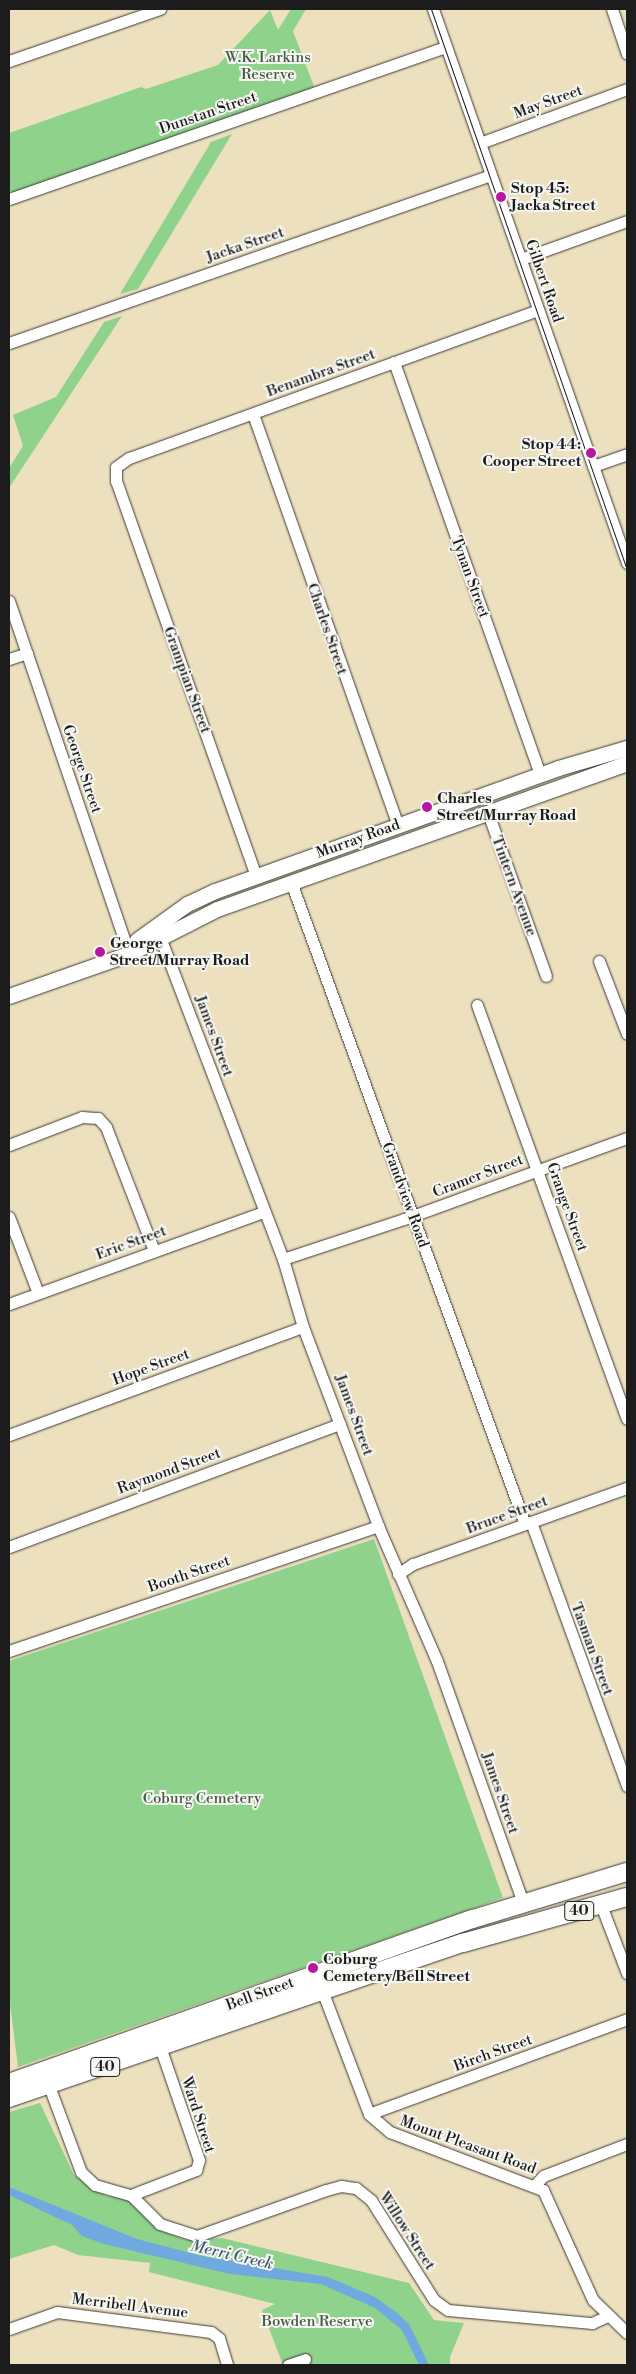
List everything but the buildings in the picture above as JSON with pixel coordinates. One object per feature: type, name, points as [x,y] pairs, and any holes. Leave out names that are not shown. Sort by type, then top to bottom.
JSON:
[{"type":"highway","name":"Bell Street","points":[[9,2098],[161,2048],[319,1982],[523,1903],[627,1872]]},
{"type":"highway","points":[[557,1893],[572,1914]]},
{"type":"highway","name":"Bell Street","points":[[9,2082],[155,2032],[319,1982],[572,1914],[627,1897]]},
{"type":"main road","name":"Murray Road","points":[[104,961],[200,897],[540,774],[584,759],[627,748]]},
{"type":"main road","name":"Murray Road","points":[[9,996],[128,954],[199,916],[262,892],[488,814],[627,763]]},
{"type":"main road","name":"Tynan Street","points":[[540,774],[546,792]]},
{"type":"main road","name":"Tintern Avenue","points":[[482,795],[488,814]]},
{"type":"main road","name":"Charles Street","points":[[398,825],[404,843]]},
{"type":"main road","name":"Grandview Road","points":[[286,865],[291,882]]},
{"type":"main road","name":"Grampian Street","points":[[256,876],[262,892]]},
{"type":"street","points":[[9,61],[160,9]]},
{"type":"street","name":"Gilbert Road","points":[[433,9],[627,563]]},
{"type":"street","points":[[612,9],[627,54]]},
{"type":"street","name":"Dunstan Street","points":[[9,199],[446,47]]},
{"type":"street","name":"May Street","points":[[480,143],[627,89]]},
{"type":"street","name":"Jacka Street","points":[[9,343],[491,175]]},
{"type":"street","points":[[521,259],[625,222],[627,234]]},
{"type":"street","name":"Benambra Street","points":[[116,467],[129,458],[538,310]]},
{"type":"street","name":"Tynan Street","points":[[394,362],[540,774]]},
{"type":"street","name":"Charles Street","points":[[253,414],[398,825]]},
{"type":"street","points":[[593,466],[627,454]]},
{"type":"street","name":"Grampian Street","points":[[116,467],[116,481],[256,876]]},
{"type":"street","name":"George Street","points":[[9,602],[127,947]]},
{"type":"street","points":[[9,659],[27,653]]},
{"type":"street","points":[[584,759],[627,742]]},
{"type":"street","name":"Tintern Avenue","points":[[488,814],[546,976]]},
{"type":"street","name":"Grandview Road","points":[[291,882],[412,1216],[528,1523]]},
{"type":"street","name":"James Street","points":[[160,937],[263,1212],[283,1259],[303,1327],[378,1526],[436,1661],[523,1903]]},
{"type":"street","points":[[599,961],[623,1012],[627,1034]]},
{"type":"street","name":"Grange Street","points":[[477,1004],[627,1419]]},
{"type":"street","points":[[9,1145],[82,1117],[98,1118],[106,1127],[154,1251]]},
{"type":"street","name":"Cramer Street","points":[[283,1259],[412,1216],[537,1169],[627,1138]]},
{"type":"street","name":"Eric Street","points":[[9,1304],[263,1212]]},
{"type":"street","points":[[9,1217],[38,1293]]},
{"type":"street","name":"Hope Street","points":[[9,1435],[303,1327]]},
{"type":"street","name":"Raymond Street","points":[[9,1547],[340,1424]]},
{"type":"street","name":"Bruce Street","points":[[398,1574],[413,1564],[627,1488]]},
{"type":"street","name":"Tasman Street","points":[[528,1523],[627,1786]]},
{"type":"street","name":"Booth Street","points":[[9,1651],[378,1526]]},
{"type":"street","points":[[601,1905],[627,1973]]},
{"type":"street","name":"Mount Pleasant Road","points":[[319,1982],[369,2114],[390,2132],[420,2145],[535,2186],[548,2198],[592,2300],[627,2333]]},
{"type":"street","name":"Birch Street","points":[[369,2114],[627,2019]]},
{"type":"street","name":"Ward Street","points":[[131,2195],[196,2170],[199,2160],[155,2032]]},
{"type":"street","points":[[49,2086],[81,2172],[96,2185],[131,2195]]},
{"type":"street","points":[[535,2186],[543,2176],[627,2144]]},
{"type":"street","name":"Willow Street","points":[[131,2195],[160,2224],[197,2236],[326,2190],[341,2186],[356,2188],[371,2200],[434,2300],[448,2310],[592,2323],[608,2316]]},
{"type":"street","name":"Merribell Avenue","points":[[9,2329],[56,2312],[211,2332],[218,2338],[227,2365]]},
{"type":"street","points":[[288,2365],[305,2359]]},
{"type":"green space","name":"W.K. Larkins Reserve","points":[[291,9],[306,9],[293,31],[315,89],[14,193],[9,190],[9,133],[141,87],[146,89],[218,65],[270,10],[278,30]]},
{"type":"green space","points":[[232,134],[138,289],[120,294],[211,142]]},
{"type":"green space","points":[[122,316],[9,488],[9,468],[23,446],[13,415],[56,397],[104,322]]},
{"type":"green space","name":"Coburg Cemetery","points":[[374,1539],[503,1898],[18,2067],[9,1996],[9,1661]]},
{"type":"green space","name":"Bowden Reserve","points":[[40,2103],[74,2175],[106,2196],[127,2198],[161,2231],[186,2240],[222,2238],[409,2283],[434,2320],[464,2323],[450,2357],[450,2365],[283,2365],[262,2310],[275,2304],[149,2272],[150,2263],[78,2255],[54,2245],[9,2259],[9,2112]]},
{"type":"water","points":[[9,2187],[137,2239],[202,2256],[328,2277],[375,2297],[397,2313],[409,2324],[429,2365],[419,2365],[402,2330],[375,2308],[321,2284],[230,2274],[104,2244],[82,2236],[72,2225],[9,2195]]},
{"type":"tram line","points":[[431,9],[627,570]]},
{"type":"place","name":"Stop 45: Jacka Street","points":[[501,197]]},
{"type":"place","name":"Stop 44: Cooper Street","points":[[591,453]]},
{"type":"place","name":"Charles Street/Murray Road","points":[[427,807]]},
{"type":"place","name":"George Street/Murray Road","points":[[100,952]]},
{"type":"place","name":"Coburg Cemetery/Bell Street","points":[[313,1968]]},
{"type":"water label","name":"Merri Creek","points":[[232,2255]]}]
